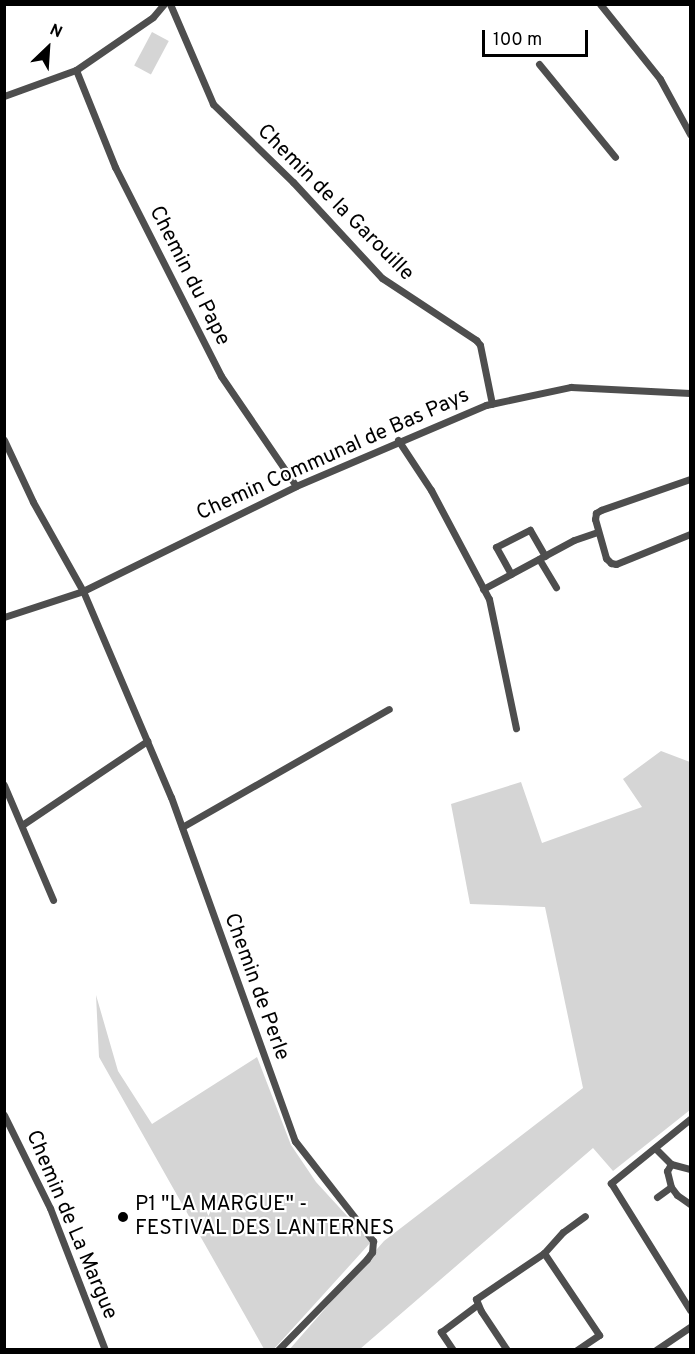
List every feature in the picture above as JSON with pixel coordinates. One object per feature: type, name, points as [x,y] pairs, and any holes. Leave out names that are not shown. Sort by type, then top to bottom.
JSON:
[{"type":"street","points":[[4,96],[76,70],[153,17],[164,4]]},
{"type":"street","name":"Chemin de la Garouille","points":[[170,4],[213,104],[293,182],[382,278],[476,339],[480,345],[492,404]]},
{"type":"street","points":[[600,4],[660,79],[690,134]]},
{"type":"street","points":[[539,64],[615,157]]},
{"type":"street","name":"Chemin du Pape","points":[[76,70],[115,167],[221,376],[296,486]]},
{"type":"street","name":"Chemin Communal de Bas Pays","points":[[4,617],[82,591],[296,486],[398,440],[492,404],[571,387],[690,393]]},
{"type":"street","name":"Chemin de Perle","points":[[4,440],[33,502],[82,591],[147,741],[182,827],[295,1141],[373,1241],[372,1252],[367,1259],[278,1350]]},
{"type":"street","points":[[398,440],[431,490],[483,589],[491,610],[516,728]]},
{"type":"street","points":[[690,478],[596,513],[597,532],[610,563],[616,564],[690,534]]},
{"type":"street","points":[[512,574],[496,547],[530,530],[556,587]]},
{"type":"street","points":[[483,589],[574,540],[597,532]]},
{"type":"street","points":[[182,827],[389,709]]},
{"type":"street","points":[[22,825],[147,741]]},
{"type":"street","points":[[4,785],[53,900]]},
{"type":"street","name":"Chemin de La Margue","points":[[4,1115],[50,1208],[105,1350]]},
{"type":"street","points":[[690,1119],[611,1183],[690,1310]]},
{"type":"street","points":[[655,1148],[671,1164],[690,1169]]},
{"type":"street","points":[[671,1164],[668,1171],[671,1187],[676,1195],[690,1204]]},
{"type":"street","points":[[657,1197],[671,1187]]},
{"type":"street","points":[[507,1350],[477,1305],[476,1299],[544,1253],[563,1232],[585,1216]]},
{"type":"street","points":[[544,1253],[599,1335],[577,1350]]},
{"type":"street","points":[[453,1350],[441,1332],[477,1305]]},
{"type":"street","points":[[656,1350],[690,1327]]},
{"type":"shaded area","points":[[152,32],[169,41],[151,74],[134,66]]},
{"type":"shaded area","points":[[661,751],[690,762],[690,1110],[613,1171],[593,1148],[360,1349],[289,1350],[384,1241],[583,1088],[545,907],[470,904],[451,804],[521,782],[542,843],[642,807],[623,779]]},
{"type":"shaded area","points":[[96,995],[118,1071],[152,1124],[257,1057],[291,1145],[316,1182],[371,1242],[274,1349],[264,1349],[99,1057]]},
{"type":"place","name":"P1 \"LA MARGUE\" - FESTIVAL DES LANTERNES","points":[[123,1217]]}]
